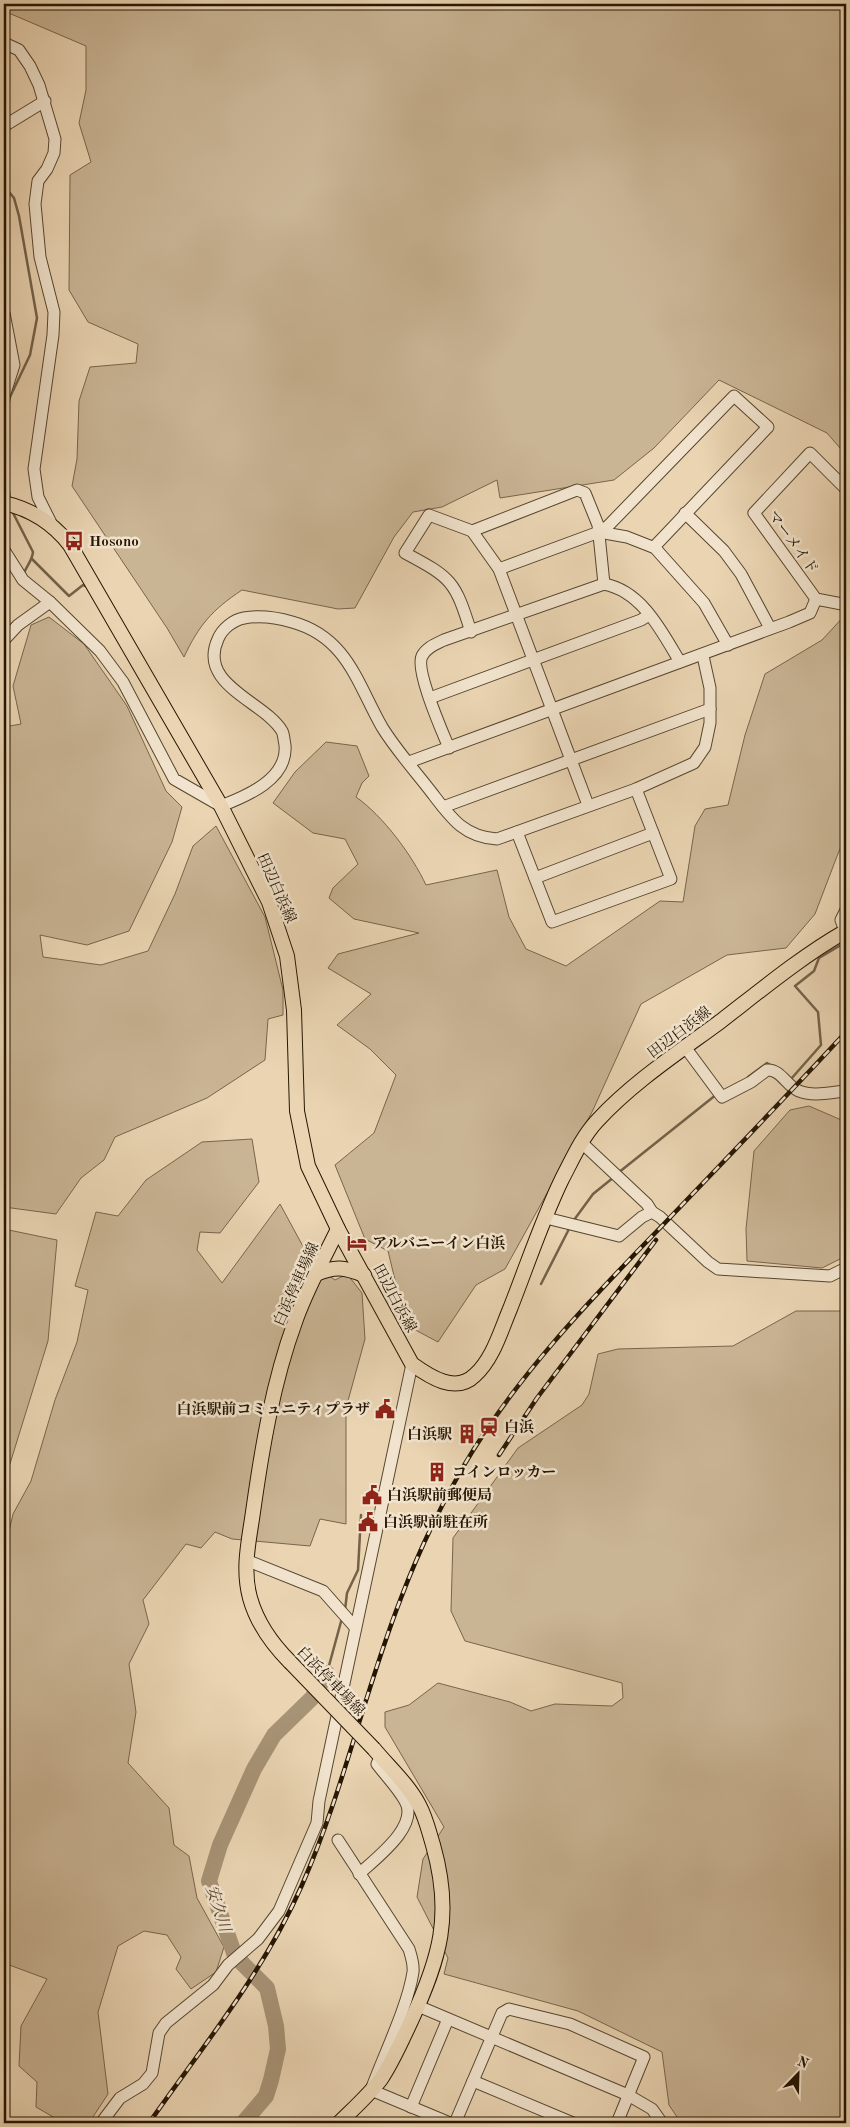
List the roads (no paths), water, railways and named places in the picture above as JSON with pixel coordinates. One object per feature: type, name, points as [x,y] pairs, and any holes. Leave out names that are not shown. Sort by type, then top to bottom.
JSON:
[{"type":"main road","name":"田辺白浜線","points":[[4,503],[33,514],[52,525],[70,545],[106,604],[221,806],[269,902],[287,956],[294,1010],[297,1111],[308,1166],[338,1229],[412,1364],[452,1385],[465,1383],[482,1369],[501,1332],[546,1218],[582,1143],[596,1122],[626,1094],[685,1047],[806,957],[846,931]]},
{"type":"main road","name":"白浜停車場線","points":[[338,1229],[295,1322],[279,1380],[266,1438],[246,1560],[250,1597],[269,1638],[377,1752],[419,1805],[441,1877],[443,1900],[441,1940],[435,1965],[418,2006],[392,2060],[370,2090],[339,2123]]},
{"type":"main road","points":[[316,1274],[332,1267],[364,1275]]},
{"type":"street","points":[[4,43],[19,50],[39,84],[55,139],[54,153],[47,169],[38,181],[35,214],[40,257],[52,303],[53,324],[34,470],[38,497],[52,525]]},
{"type":"street","points":[[4,126],[45,101]]},
{"type":"street","points":[[4,313],[14,365],[4,396]]},
{"type":"street","points":[[499,569],[599,532],[608,526],[734,396],[768,428],[654,547]]},
{"type":"street","name":"マーメイド","points":[[816,599],[754,513],[810,453],[846,489]]},
{"type":"street","points":[[472,531],[577,490],[586,493],[599,532],[604,584]]},
{"type":"street","points":[[685,513],[724,552],[741,574],[770,628]]},
{"type":"street","points":[[471,632],[462,603],[442,573],[405,552],[428,515],[472,531],[499,569],[588,805]]},
{"type":"street","points":[[599,532],[627,537],[654,547],[704,602],[728,645]]},
{"type":"street","points":[[4,550],[23,580],[87,636],[123,682],[174,779],[221,806],[237,800],[267,782],[278,772],[284,761],[285,751],[282,730],[229,686],[220,675],[214,660],[214,649],[218,637],[226,628],[239,619],[256,616],[277,618],[315,631],[332,642],[344,656],[383,728],[443,807],[464,829],[482,838],[497,839],[517,832],[636,789],[694,763],[705,747],[710,709],[710,688],[703,656]]},
{"type":"street","points":[[449,748],[420,670],[422,656],[431,646],[604,584],[629,593],[649,615],[680,662]]},
{"type":"street","points":[[409,762],[680,662],[703,656],[810,613],[816,599],[842,604],[846,601]]},
{"type":"street","points":[[4,640],[18,625],[50,602]]},
{"type":"street","points":[[430,698],[533,661],[641,620],[649,615]]},
{"type":"street","points":[[443,807],[710,709]]},
{"type":"street","points":[[517,832],[552,922],[671,879],[636,789]]},
{"type":"street","points":[[535,878],[653,834]]},
{"type":"street","points":[[846,910],[841,920],[846,931]]},
{"type":"street","points":[[685,1047],[722,1097],[771,1069],[799,1092],[822,1094],[846,1091]]},
{"type":"street","points":[[582,1143],[652,1212],[660,1216],[708,1262],[718,1269],[830,1276],[846,1268]]},
{"type":"street","points":[[546,1218],[619,1236],[642,1217],[652,1212]]},
{"type":"street","points":[[101,2123],[120,2098],[143,2084],[152,2073],[159,2033],[166,2023],[202,1996],[235,1959],[258,1939],[279,1911],[316,1823],[354,1626],[412,1364]]},
{"type":"street","points":[[246,1560],[323,1591],[354,1626]]},
{"type":"street","points":[[359,1874],[391,1844],[405,1826],[409,1812],[406,1802],[377,1764],[377,1752]]},
{"type":"street","points":[[338,1840],[410,1949],[412,1959],[413,1972],[408,1990],[370,2090],[450,2123]]},
{"type":"street","points":[[418,2006],[628,2095],[652,2109],[662,2123]]},
{"type":"street","points":[[455,2123],[502,2013],[509,2009],[570,2024],[644,2057],[617,2123]]},
{"type":"street","points":[[411,2107],[448,2019]]},
{"type":"street","points":[[473,2081],[572,2123]]},
{"type":"waterway","points":[[4,186],[14,198],[19,216],[37,318],[30,355],[10,397],[4,424]]},
{"type":"waterway","points":[[4,457],[10,499]]},
{"type":"waterway","points":[[12,511],[33,552],[24,573]]},
{"type":"waterway","points":[[32,559],[69,596],[83,585],[88,587]]},
{"type":"waterway","points":[[788,1078],[791,1079],[821,1045],[818,1012],[795,986],[814,971],[819,958],[846,942]]},
{"type":"waterway","points":[[748,1077],[767,1063],[772,1066]]},
{"type":"waterway","points":[[618,1173],[717,1094]]},
{"type":"waterway","points":[[574,1220],[593,1194],[614,1177]]},
{"type":"waterway","points":[[541,1284],[570,1227]]},
{"type":"waterway","points":[[345,1610],[347,1593],[358,1570],[361,1515]]},
{"type":"waterway","points":[[327,1673],[342,1618]]},
{"type":"waterway","name":"安久川","points":[[243,2123],[266,2096],[278,2049],[276,2026],[267,1988],[235,1956],[209,1881],[220,1845],[254,1769],[274,1735],[312,1698],[327,1673]]},
{"type":"railway","points":[[149,2123],[232,2008],[287,1917],[317,1850],[330,1814],[388,1634],[408,1581],[446,1499],[483,1434],[529,1372],[580,1313],[846,1032]]},
{"type":"railway","points":[[499,1455],[537,1398],[656,1240]]},
{"type":"place","name":"Hosono","points":[[74,541]]},
{"type":"place","name":"アルバニーイン白浜","points":[[357,1243]]},
{"type":"place","name":"白浜駅前コミュニティプラザ","points":[[385,1409]]},
{"type":"place","name":"白浜","points":[[489,1427]]},
{"type":"place","name":"白浜駅","points":[[467,1434]]},
{"type":"place","name":"コインロッカー","points":[[437,1472]]},
{"type":"place","name":"白浜駅前郵便局","points":[[372,1495]]},
{"type":"place","name":"白浜駅前駐在所","points":[[368,1522]]}]
